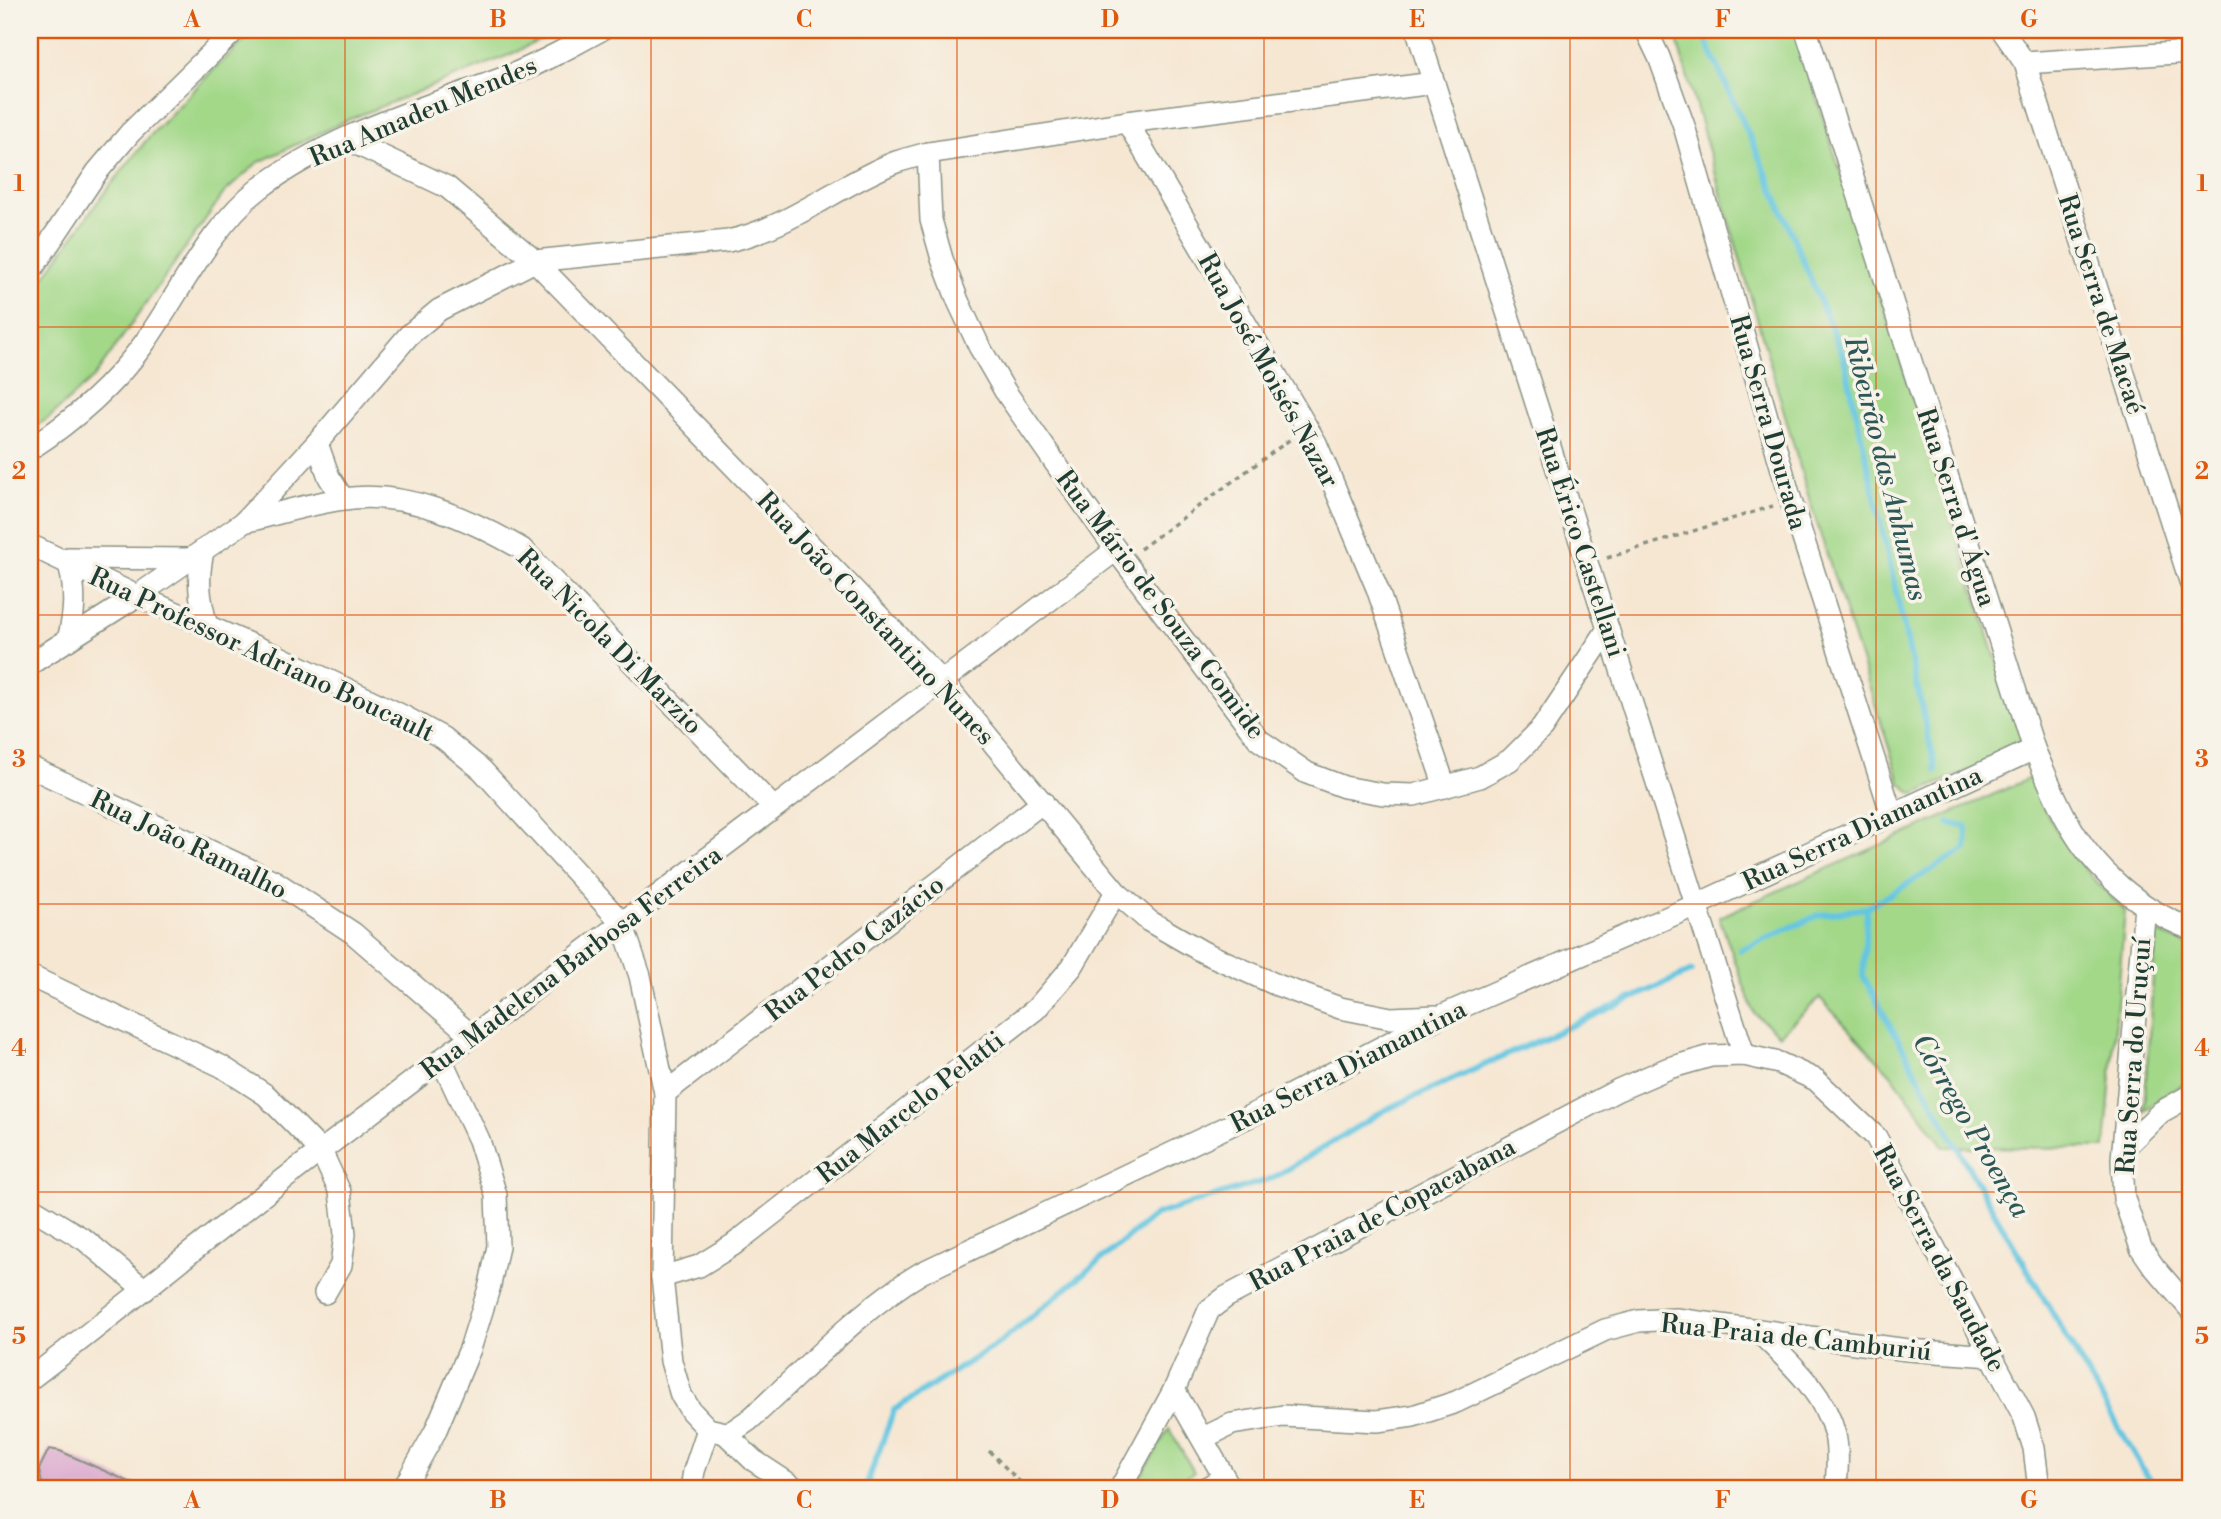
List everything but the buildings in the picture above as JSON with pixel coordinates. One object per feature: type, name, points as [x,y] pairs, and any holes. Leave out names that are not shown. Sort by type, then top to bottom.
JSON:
[{"type":"street","points":[[30,272],[97,172],[130,133],[235,30]]},
{"type":"street","name":"Rua Amadeu Mendes","points":[[30,449],[58,431],[114,380],[142,346],[231,216],[258,189],[304,159],[346,139],[536,65],[601,30]]},
{"type":"street","name":"Rua Érico Castellani","points":[[1417,30],[1744,1055]]},
{"type":"street","name":"Rua Serra Dourada","points":[[1646,30],[1659,57],[1684,126],[1791,500],[1892,815]]},
{"type":"street","name":"Rua Serra d' Água","points":[[1806,30],[2034,749],[2068,823],[2096,862],[2145,906],[2191,929]]},
{"type":"street","name":"Rua Serra de Macaé","points":[[2002,30],[2025,63],[2191,584]]},
{"type":"street","points":[[2025,63],[2191,52]]},
{"type":"street","points":[[30,664],[137,596],[244,522],[317,443],[409,335],[439,310],[535,261],[729,241],[752,236],[776,227],[886,167],[928,153],[1127,122],[1434,83]]},
{"type":"street","name":"Rua José Moisés Nazar","points":[[1127,122],[1316,443],[1377,588],[1445,787]]},
{"type":"street","name":"Rua João Constantino Nunes","points":[[346,139],[447,187],[535,261],[942,681],[1116,892],[1149,921],[1203,952],[1277,985],[1340,1008],[1391,1018],[1441,1016]]},
{"type":"street","name":"Rua Mário de Souza Gomide","points":[[928,153],[931,220],[942,259],[979,346],[1005,391],[1120,555],[1259,740],[1307,773],[1344,787],[1383,794],[1414,795],[1480,777],[1510,760],[1542,729],[1608,629]]},
{"type":"street","points":[[317,443],[330,477],[343,499]]},
{"type":"street","name":"Rua Nicola Di Marzio","points":[[244,522],[343,499],[366,497],[404,501],[487,529],[522,549],[773,807]]},
{"type":"street","name":"Rua Professor Adriano Boucault","points":[[30,545],[137,596],[282,658],[443,737],[482,770],[622,923],[640,976],[665,1093],[662,1277],[670,1361],[681,1395],[711,1428],[797,1489]]},
{"type":"street","points":[[68,640],[75,610],[75,593],[62,561],[197,555]]},
{"type":"street","points":[[197,555],[199,591],[207,626]]},
{"type":"street","name":"Rua Madelena Barbosa Ferreira","points":[[30,1379],[321,1151],[773,807],[942,681],[1120,555]]},
{"type":"street","name":"Rua Serra Diamantina","points":[[711,1428],[733,1431],[749,1420],[850,1325],[910,1280],[1252,1115],[1441,1016],[1696,905],[2034,749]]},
{"type":"street","name":"Rua João Ramalho","points":[[30,767],[274,881],[353,933],[472,1036]]},
{"type":"street","name":"Rua Pedro Cazácio","points":[[665,1093],[1043,803]]},
{"type":"street","name":"Rua Marcelo Pelatti","points":[[662,1277],[699,1266],[733,1245],[1036,1009],[1072,967],[1116,892]]},
{"type":"street","name":"Rua Serra do Uruçuí","points":[[2145,906],[2123,1149],[2124,1199],[2141,1248],[2191,1310]]},
{"type":"street","points":[[30,976],[221,1066],[266,1095],[321,1151],[340,1192],[345,1234],[341,1265],[325,1293]]},
{"type":"street","name":"Rua Serra da Saudade","points":[[1744,1055],[1779,1063],[1816,1080],[1876,1137],[2024,1417],[2034,1448],[2036,1485]]},
{"type":"street","name":"Rua Praia de Copacabana","points":[[1120,1489],[1174,1390],[1209,1310],[1226,1297],[1618,1090],[1669,1068],[1711,1056],[1744,1055]]},
{"type":"street","points":[[403,1489],[435,1432],[470,1349],[490,1285],[498,1246],[496,1195],[479,1140],[442,1061]]},
{"type":"street","points":[[2123,1149],[2161,1112],[2191,1095]]},
{"type":"street","points":[[30,1207],[85,1241],[145,1290]]},
{"type":"street","name":"Rua Praia de Camburiú","points":[[1203,1438],[1232,1424],[1283,1416],[1377,1421],[1413,1416],[1456,1402],[1605,1329],[1639,1321],[1676,1319],[1909,1350],[1992,1356]]},
{"type":"street","points":[[1758,1331],[1814,1388],[1826,1412],[1836,1436],[1836,1489]]},
{"type":"street","points":[[1174,1390],[1227,1484],[1204,1489]]},
{"type":"street","points":[[691,1489],[694,1471],[711,1428]]},
{"type":"path","points":[[1120,555],[1307,427]]},
{"type":"path","points":[[1588,564],[1791,500]]},
{"type":"path","points":[[989,1451],[1020,1482],[1044,1489]]},
{"type":"green space","points":[[256,30],[561,30],[509,55],[345,121],[257,163],[224,193],[94,377],[50,417],[30,430],[30,297],[99,200],[149,137],[210,73]]},
{"type":"green space","points":[[1674,30],[1795,30],[2021,737],[2015,750],[1915,794],[1900,782],[1810,502]]},
{"type":"green space","points":[[2030,778],[2048,816],[2070,850],[2095,881],[2125,910],[2105,1148],[1944,1147],[1891,1074],[1820,998],[1779,1035],[1754,1013],[1719,917]]},
{"type":"green space","points":[[2156,932],[2191,946],[2191,1080],[2144,1111]]},
{"type":"green space","points":[[1169,1429],[1194,1472],[1169,1489],[1133,1489]]},
{"type":"waterway","name":"Ribeirão das Anhumas","points":[[1701,30],[1768,177],[1844,358],[1936,771]]},
{"type":"waterway","name":"Córrego Proença","points":[[1948,823],[1967,827],[1966,849],[1867,908],[1863,976],[1970,1170],[2154,1489]]},
{"type":"waterway","points":[[1740,950],[1819,915],[1867,908]]},
{"type":"waterway","points":[[865,1489],[894,1410],[1002,1341],[1155,1215],[1273,1178],[1385,1110],[1692,971]]}]
